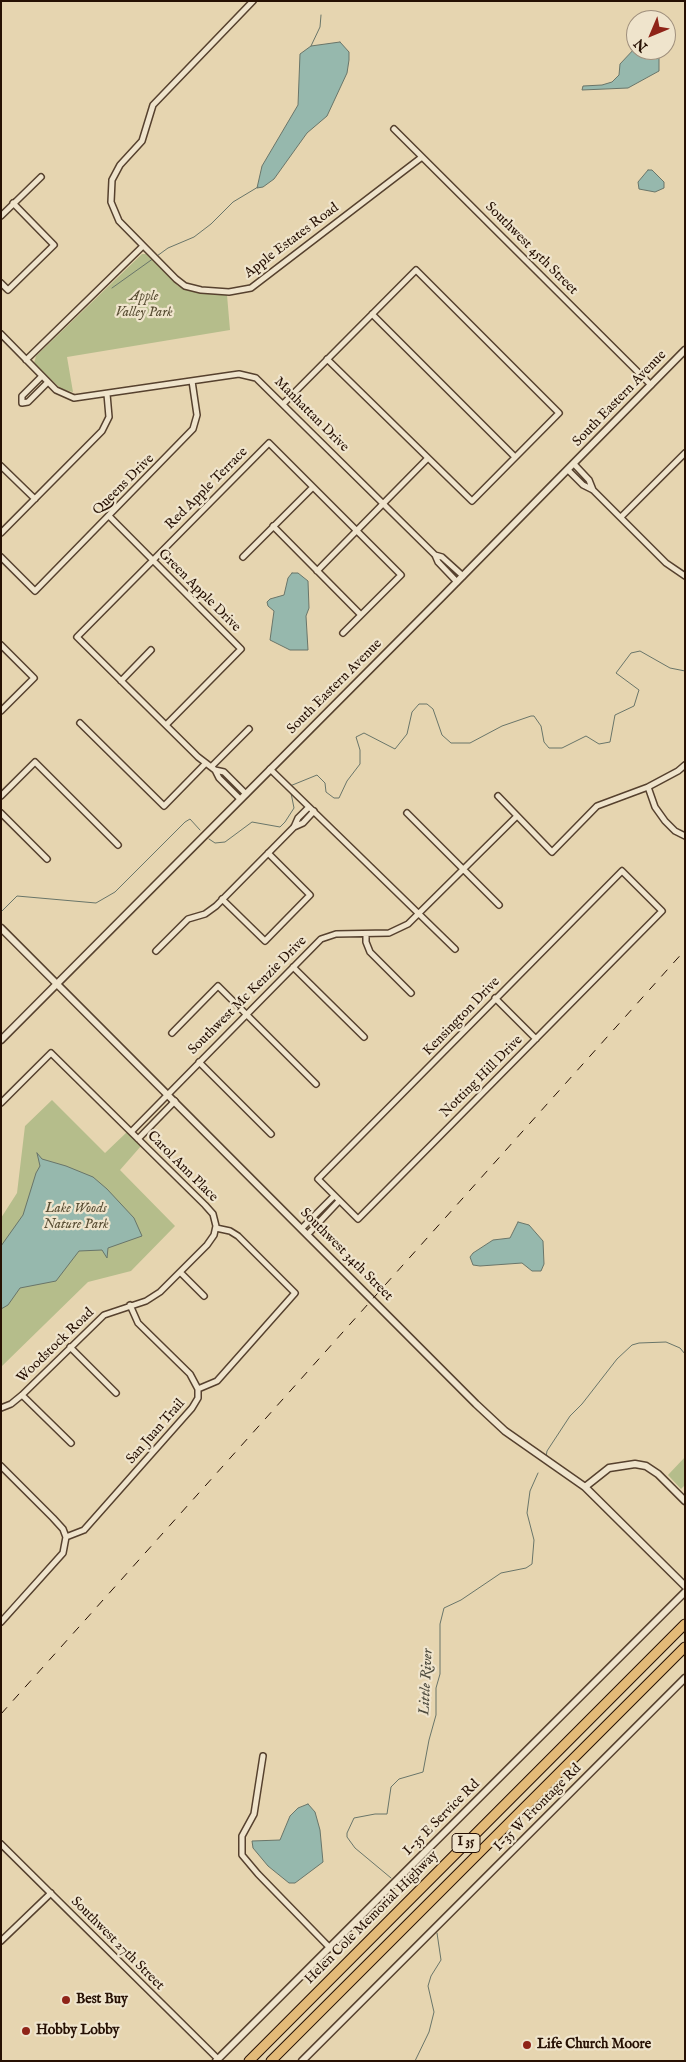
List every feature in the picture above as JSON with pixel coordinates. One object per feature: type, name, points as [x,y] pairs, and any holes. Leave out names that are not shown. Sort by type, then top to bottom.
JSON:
[{"type":"highway","name":"Helen Cole Memorial Highway","points":[[249,2061],[685,1624]]},
{"type":"highway","name":"I 35","points":[[271,2061],[685,1647]]},
{"type":"street","name":"Apple Estates Road","points":[[253,1],[153,105],[142,141],[114,175],[110,188],[110,202],[119,221],[176,279],[185,286],[211,290],[245,290],[260,282],[422,156]]},
{"type":"street","name":"Southwest 45th Street","points":[[394,129],[651,385]]},
{"type":"street","points":[[1,216],[41,177]]},
{"type":"street","points":[[1,284],[8,290],[54,245],[13,204]]},
{"type":"street","points":[[26,360],[143,246]]},
{"type":"street","points":[[283,404],[327,359],[416,270],[559,413],[472,501],[327,359]]},
{"type":"street","points":[[372,314],[515,457]]},
{"type":"street","name":"Manhattan Drive","points":[[1,334],[61,394],[74,398],[246,375],[260,381],[435,555],[438,562],[457,582]]},
{"type":"street","name":"South Eastern Avenue","points":[[1,1040],[685,350]]},
{"type":"street","points":[[42,376],[22,396],[22,403],[28,402],[48,382]]},
{"type":"street","name":"Queens Drive","points":[[1,557],[35,591],[193,429],[197,415],[192,381]]},
{"type":"street","points":[[1,533],[106,426],[110,413],[107,394]]},
{"type":"street","name":"Red Apple Terrace","points":[[121,680],[77,637],[269,443],[313,487]]},
{"type":"street","points":[[621,517],[685,453]]},
{"type":"street","points":[[317,571],[428,458]]},
{"type":"street","points":[[574,464],[589,480],[593,490]]},
{"type":"street","points":[[1,466],[35,499]]},
{"type":"street","points":[[568,470],[583,484],[593,490],[666,563],[685,576]]},
{"type":"street","points":[[243,557],[313,487],[401,575],[343,633]]},
{"type":"street","name":"Green Apple Drive","points":[[109,516],[241,649],[166,725]]},
{"type":"street","points":[[273,526],[361,615]]},
{"type":"street","name":"Manhattan Drive","points":[[435,555],[442,557],[463,576]]},
{"type":"street","points":[[1,645],[34,678],[1,711]]},
{"type":"street","points":[[151,650],[121,680],[206,763],[224,772],[246,794]]},
{"type":"street","points":[[80,723],[164,806],[206,763]]},
{"type":"street","points":[[213,768],[249,728]]},
{"type":"street","points":[[1,796],[35,762],[118,845]]},
{"type":"street","points":[[498,796],[552,852],[597,806],[648,787],[678,771],[685,765]]},
{"type":"street","points":[[213,768],[218,778],[240,799]]},
{"type":"street","points":[[270,769],[455,949]]},
{"type":"street","points":[[648,787],[665,821],[675,831],[685,836]]},
{"type":"street","points":[[156,951],[188,919],[205,914],[222,899],[294,827],[298,818],[310,807]]},
{"type":"street","points":[[294,827],[303,823],[314,811]]},
{"type":"street","points":[[408,813],[499,905]]},
{"type":"street","points":[[1,814],[47,859]]},
{"type":"street","name":"Southwest Mc Kenzie Drive","points":[[132,1132],[317,942],[328,935],[366,934],[396,930],[420,914],[517,816]]},
{"type":"street","points":[[222,899],[265,941],[310,895],[268,853]]},
{"type":"street","name":"Kensington Drive","points":[[318,1178],[622,871],[662,911]]},
{"type":"street","name":"Notting Hill Drive","points":[[318,1178],[358,1219],[662,911]]},
{"type":"street","name":"Southwest 34th Street","points":[[1,928],[476,1404],[505,1431],[585,1487],[685,1586]]},
{"type":"street","points":[[366,934],[366,942],[370,952],[411,993]]},
{"type":"street","points":[[293,967],[364,1037]]},
{"type":"street","points":[[172,1033],[218,986],[316,1084]]},
{"type":"street","points":[[495,998],[536,1039]]},
{"type":"street","name":"Carol Ann Place","points":[[1,1102],[50,1053],[209,1210],[216,1221],[216,1228]]},
{"type":"street","points":[[199,1062],[271,1134]]},
{"type":"street","points":[[138,1139],[175,1101]]},
{"type":"street","points":[[302,1228],[334,1196]]},
{"type":"street","points":[[308,1234],[339,1201]]},
{"type":"street","name":"Woodstock Road","points":[[1,1408],[11,1404],[22,1395],[104,1315],[155,1296],[207,1245],[216,1228]]},
{"type":"street","name":"San Juan Trail","points":[[66,1537],[84,1530],[196,1403],[198,1388],[217,1381],[295,1293],[238,1236],[230,1231],[216,1228]]},
{"type":"street","points":[[180,1272],[204,1296]]},
{"type":"street","points":[[130,1305],[138,1323],[190,1374],[198,1388]]},
{"type":"street","points":[[70,1347],[116,1393]]},
{"type":"street","points":[[22,1395],[71,1443]]},
{"type":"street","points":[[585,1487],[609,1468],[636,1464],[646,1466],[658,1474],[685,1501]]},
{"type":"street","points":[[1,1466],[53,1518],[63,1529],[66,1537],[63,1553],[1,1622]]},
{"type":"street","name":"I-35 E Service Rd","points":[[217,2060],[685,1592]]},
{"type":"street","name":"I-35 W Frontage Rd","points":[[302,2061],[685,1678]]},
{"type":"street","points":[[263,1756],[254,1814],[242,1836],[242,1854],[258,1874],[330,1948]]},
{"type":"street","name":"Southwest 27th Street","points":[[1,1844],[217,2060]]},
{"type":"street","points":[[2,1939],[50,1893]]},
{"type":"green space","name":"Apple Valley Park","points":[[142,254],[146,254],[178,286],[197,293],[227,295],[230,330],[67,357],[73,392],[61,389],[34,363],[36,356]]},
{"type":"green space","name":"Lake Woods Nature Park","points":[[52,1100],[105,1153],[127,1132],[141,1146],[120,1170],[175,1226],[131,1271],[88,1282],[1,1367],[1,1218],[17,1193],[25,1126]]},
{"type":"green space","points":[[685,1457],[685,1485],[681,1489],[668,1475]]},
{"type":"water","points":[[340,42],[349,52],[347,73],[327,116],[307,133],[274,179],[263,187],[257,188],[262,166],[298,105],[300,54],[311,46]]},
{"type":"water","points":[[626,58],[626,60],[659,60],[659,71],[628,88],[582,90],[583,86],[602,85],[612,82],[619,75],[620,64]]},
{"type":"water","points":[[648,170],[652,170],[664,182],[664,188],[655,192],[639,189],[638,182]]},
{"type":"water","points":[[292,573],[298,573],[308,581],[309,608],[306,616],[308,650],[290,650],[270,640],[274,611],[268,606],[267,602],[270,599],[284,595],[288,578]]},
{"type":"water","points":[[37,1153],[42,1159],[93,1177],[134,1218],[142,1236],[108,1248],[107,1258],[102,1250],[79,1251],[56,1281],[20,1288],[8,1305],[1,1309],[1,1246],[23,1215],[40,1166]]},
{"type":"water","points":[[518,1222],[529,1225],[543,1241],[544,1264],[541,1271],[532,1271],[522,1263],[473,1265],[470,1257],[473,1253],[493,1240],[510,1238]]},
{"type":"water","points":[[308,1804],[315,1812],[320,1830],[323,1862],[295,1883],[289,1883],[268,1866],[253,1848],[252,1841],[280,1840],[290,1816],[298,1808]]},
{"type":"waterway","points":[[311,46],[320,27],[321,15]]},
{"type":"waterway","points":[[157,256],[168,248],[194,237],[211,224],[233,202],[258,187]]},
{"type":"waterway","points":[[112,288],[154,258]]},
{"type":"waterway","points":[[290,786],[317,775],[325,783],[326,792],[334,798],[339,798],[347,781],[360,764],[360,750],[356,737],[364,733],[395,749],[407,734],[412,712],[419,704],[427,704],[433,709],[442,735],[451,743],[470,743],[502,726],[531,716],[534,716],[541,726],[544,742],[549,748],[562,748],[586,736],[599,744],[610,742],[615,715],[634,706],[639,690],[616,673],[631,653],[640,651],[670,668],[685,671]]},
{"type":"waterway","points":[[209,839],[215,843],[225,842],[252,822],[280,827],[294,808],[291,793]]},
{"type":"waterway","points":[[1,912],[17,896],[96,903],[115,892],[185,822],[190,819],[200,830]]},
{"type":"waterway","name":"Little River","points":[[546,1457],[547,1451],[570,1416],[582,1404],[617,1359],[632,1345],[666,1342],[680,1348],[685,1354]]},
{"type":"waterway","name":"Little River","points":[[391,1878],[355,1848],[347,1837],[347,1833],[354,1818],[387,1814],[391,1787],[399,1779],[423,1772],[436,1715],[436,1688],[440,1674],[440,1624],[444,1608],[461,1600],[501,1573],[526,1568],[532,1564],[534,1540],[527,1513],[530,1491],[538,1473]]},
{"type":"waterway","name":"Little River","points":[[415,2061],[429,2032],[434,2012],[428,1986],[431,1976],[441,1960],[437,1933]]},
{"type":"railway","points":[[1,1714],[685,950]]},
{"type":"place","name":"Best Buy","points":[[66,2000]]},
{"type":"place","name":"Hobby Lobby","points":[[26,2031]]},
{"type":"place","name":"Life Church Moore","points":[[527,2045]]}]
